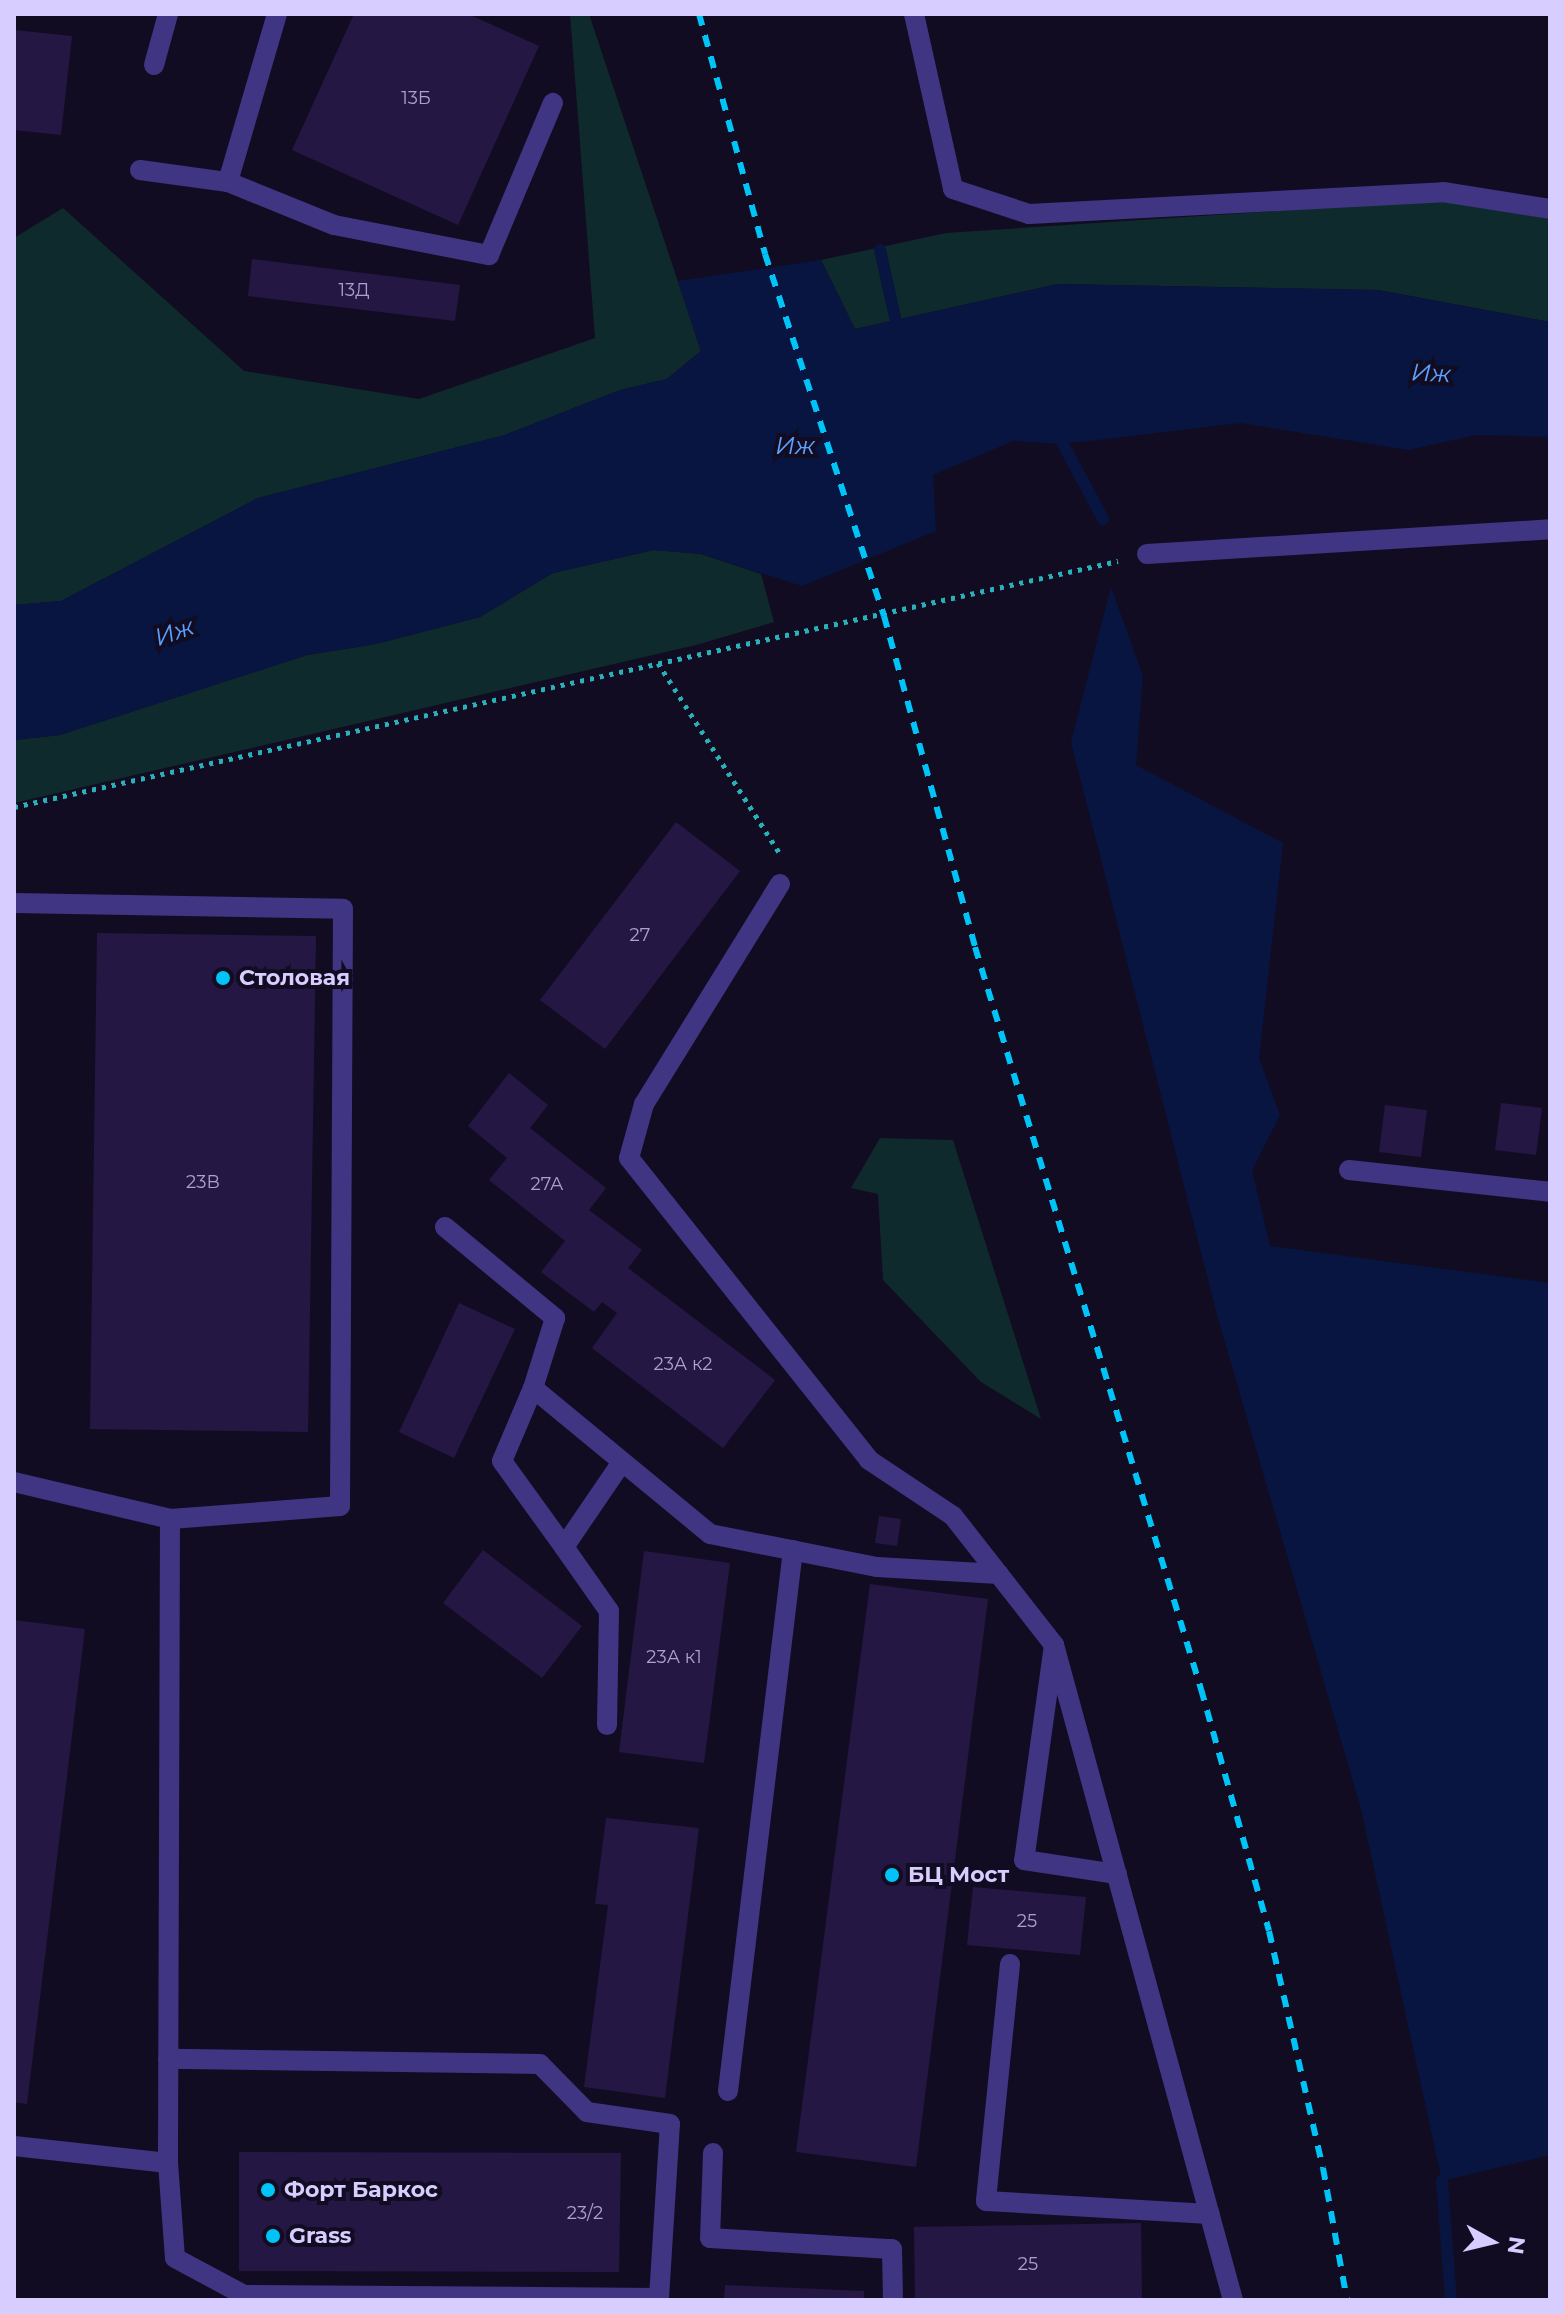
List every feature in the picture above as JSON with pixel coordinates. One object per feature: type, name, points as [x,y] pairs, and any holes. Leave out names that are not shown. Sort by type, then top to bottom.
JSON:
[{"type":"street","points":[[154,65],[168,14]]},
{"type":"street","points":[[228,182],[277,14]]},
{"type":"street","points":[[914,14],[953,189],[1029,214],[1443,192],[1550,209]]},
{"type":"street","points":[[140,170],[228,182],[334,225],[489,255],[553,103]]},
{"type":"street","points":[[1147,554],[1550,529]]},
{"type":"street","points":[[780,884],[644,1104],[629,1158],[869,1460],[953,1516],[1054,1645],[1233,2300]]},
{"type":"street","points":[[14,903],[343,909],[340,1506],[170,1519],[14,1482]]},
{"type":"street","points":[[1349,1170],[1550,1192]]},
{"type":"street","points":[[445,1227],[555,1318],[533,1388],[502,1461],[609,1611],[607,1725]]},
{"type":"street","points":[[533,1388],[710,1534],[877,1567],[999,1574]]},
{"type":"street","points":[[564,1547],[622,1462]]},
{"type":"street","points":[[168,2059],[540,2064],[587,2112],[670,2124],[659,2298],[244,2295],[175,2258],[168,2163],[168,2059],[170,1519]]},
{"type":"street","points":[[728,2091],[793,1550]]},
{"type":"street","points":[[1054,1645],[1024,1860],[1117,1874]]},
{"type":"street","points":[[1010,1964],[986,2201],[1210,2214]]},
{"type":"street","points":[[14,2146],[168,2163]]},
{"type":"street","points":[[713,2153],[710,2238],[892,2249],[893,2300]]},
{"type":"path","points":[[14,807],[1147,554]]},
{"type":"path","points":[[658,663],[786,863],[780,884]]},
{"type":"green space","points":[[570,14],[589,14],[701,351],[667,379],[620,390],[505,435],[258,498],[61,601],[14,605],[14,238],[63,208],[244,371],[419,399],[595,338]]},
{"type":"green space","points":[[1441,200],[1550,219],[1550,322],[1378,290],[1058,284],[855,329],[821,260],[946,233]]},
{"type":"green space","points":[[654,550],[701,554],[761,574],[774,622],[696,645],[14,803],[14,740],[60,735],[307,655],[376,644],[480,617],[553,573]]},
{"type":"green space","points":[[880,1138],[953,1140],[1041,1419],[981,1382],[883,1280],[878,1194],[851,1188]]},
{"type":"water","name":"Иж","points":[[821,260],[855,329],[1058,284],[1378,290],[1550,322],[1550,437],[1477,435],[1408,450],[1241,423],[1063,444],[1013,441],[933,475],[936,531],[802,586],[701,554],[654,550],[553,573],[480,617],[376,644],[307,655],[60,735],[14,740],[14,605],[61,601],[258,498],[505,435],[620,390],[667,379],[701,351],[678,281]]},
{"type":"water","points":[[1111,587],[1143,676],[1136,765],[1283,843],[1259,1058],[1280,1115],[1252,1170],[1270,1246],[1550,1283],[1550,2155],[1442,2181],[1361,1809],[1217,1315],[1071,742]]},
{"type":"building","points":[[354,14],[468,14],[539,46],[458,225],[292,150]]},
{"type":"building","points":[[14,30],[72,36],[61,135],[14,130]]},
{"type":"building","points":[[252,259],[460,285],[455,321],[248,296]]},
{"type":"building","points":[[676,822],[740,871],[605,1049],[540,1000]]},
{"type":"building","points":[[97,933],[316,936],[308,1432],[90,1429]]},
{"type":"building","points":[[509,1073],[548,1105],[530,1128],[606,1188],[589,1210],[642,1250],[628,1268],[775,1380],[723,1448],[592,1348],[617,1313],[602,1302],[594,1312],[541,1272],[565,1241],[489,1180],[507,1158],[468,1126]]},
{"type":"building","points":[[1501,1103],[1542,1108],[1536,1155],[1495,1150]]},
{"type":"building","points":[[1385,1105],[1427,1110],[1421,1157],[1379,1152]]},
{"type":"building","points":[[459,1303],[515,1329],[454,1458],[399,1432]]},
{"type":"building","points":[[879,1516],[901,1519],[897,1546],[875,1543]]},
{"type":"building","points":[[483,1550],[582,1626],[542,1678],[443,1603]]},
{"type":"building","points":[[644,1551],[730,1563],[704,1763],[619,1752]]},
{"type":"building","name":"БЦ Мост","points":[[870,1584],[988,1599],[916,2167],[796,2152]]},
{"type":"building","points":[[14,1620],[85,1629],[27,2104],[14,2102]]},
{"type":"building","points":[[606,1818],[699,1828],[665,2098],[584,2087],[608,1905],[595,1904]]},
{"type":"building","points":[[973,1887],[1086,1897],[1080,1955],[967,1945]]},
{"type":"building","points":[[239,2152],[621,2153],[619,2272],[239,2271]]},
{"type":"building","points":[[1141,2223],[1142,2300],[915,2300],[914,2227]]},
{"type":"building","points":[[725,2285],[864,2291],[864,2300],[724,2300]]},
{"type":"waterway","points":[[880,250],[895,317]]},
{"type":"waterway","points":[[1063,444],[1103,519]]},
{"type":"waterway","points":[[1442,2181],[1451,2300]]},
{"type":"railway","points":[[699,14],[765,254],[884,616],[975,947],[1201,1689],[1269,1931],[1323,2168],[1347,2300]]},
{"type":"place","name":"Столовая","points":[[223,978]]},
{"type":"place","name":"БЦ Мост","points":[[892,1875]]},
{"type":"place","name":"Форт Баркос","points":[[268,2190]]},
{"type":"place","name":"Grass","points":[[273,2236]]}]
